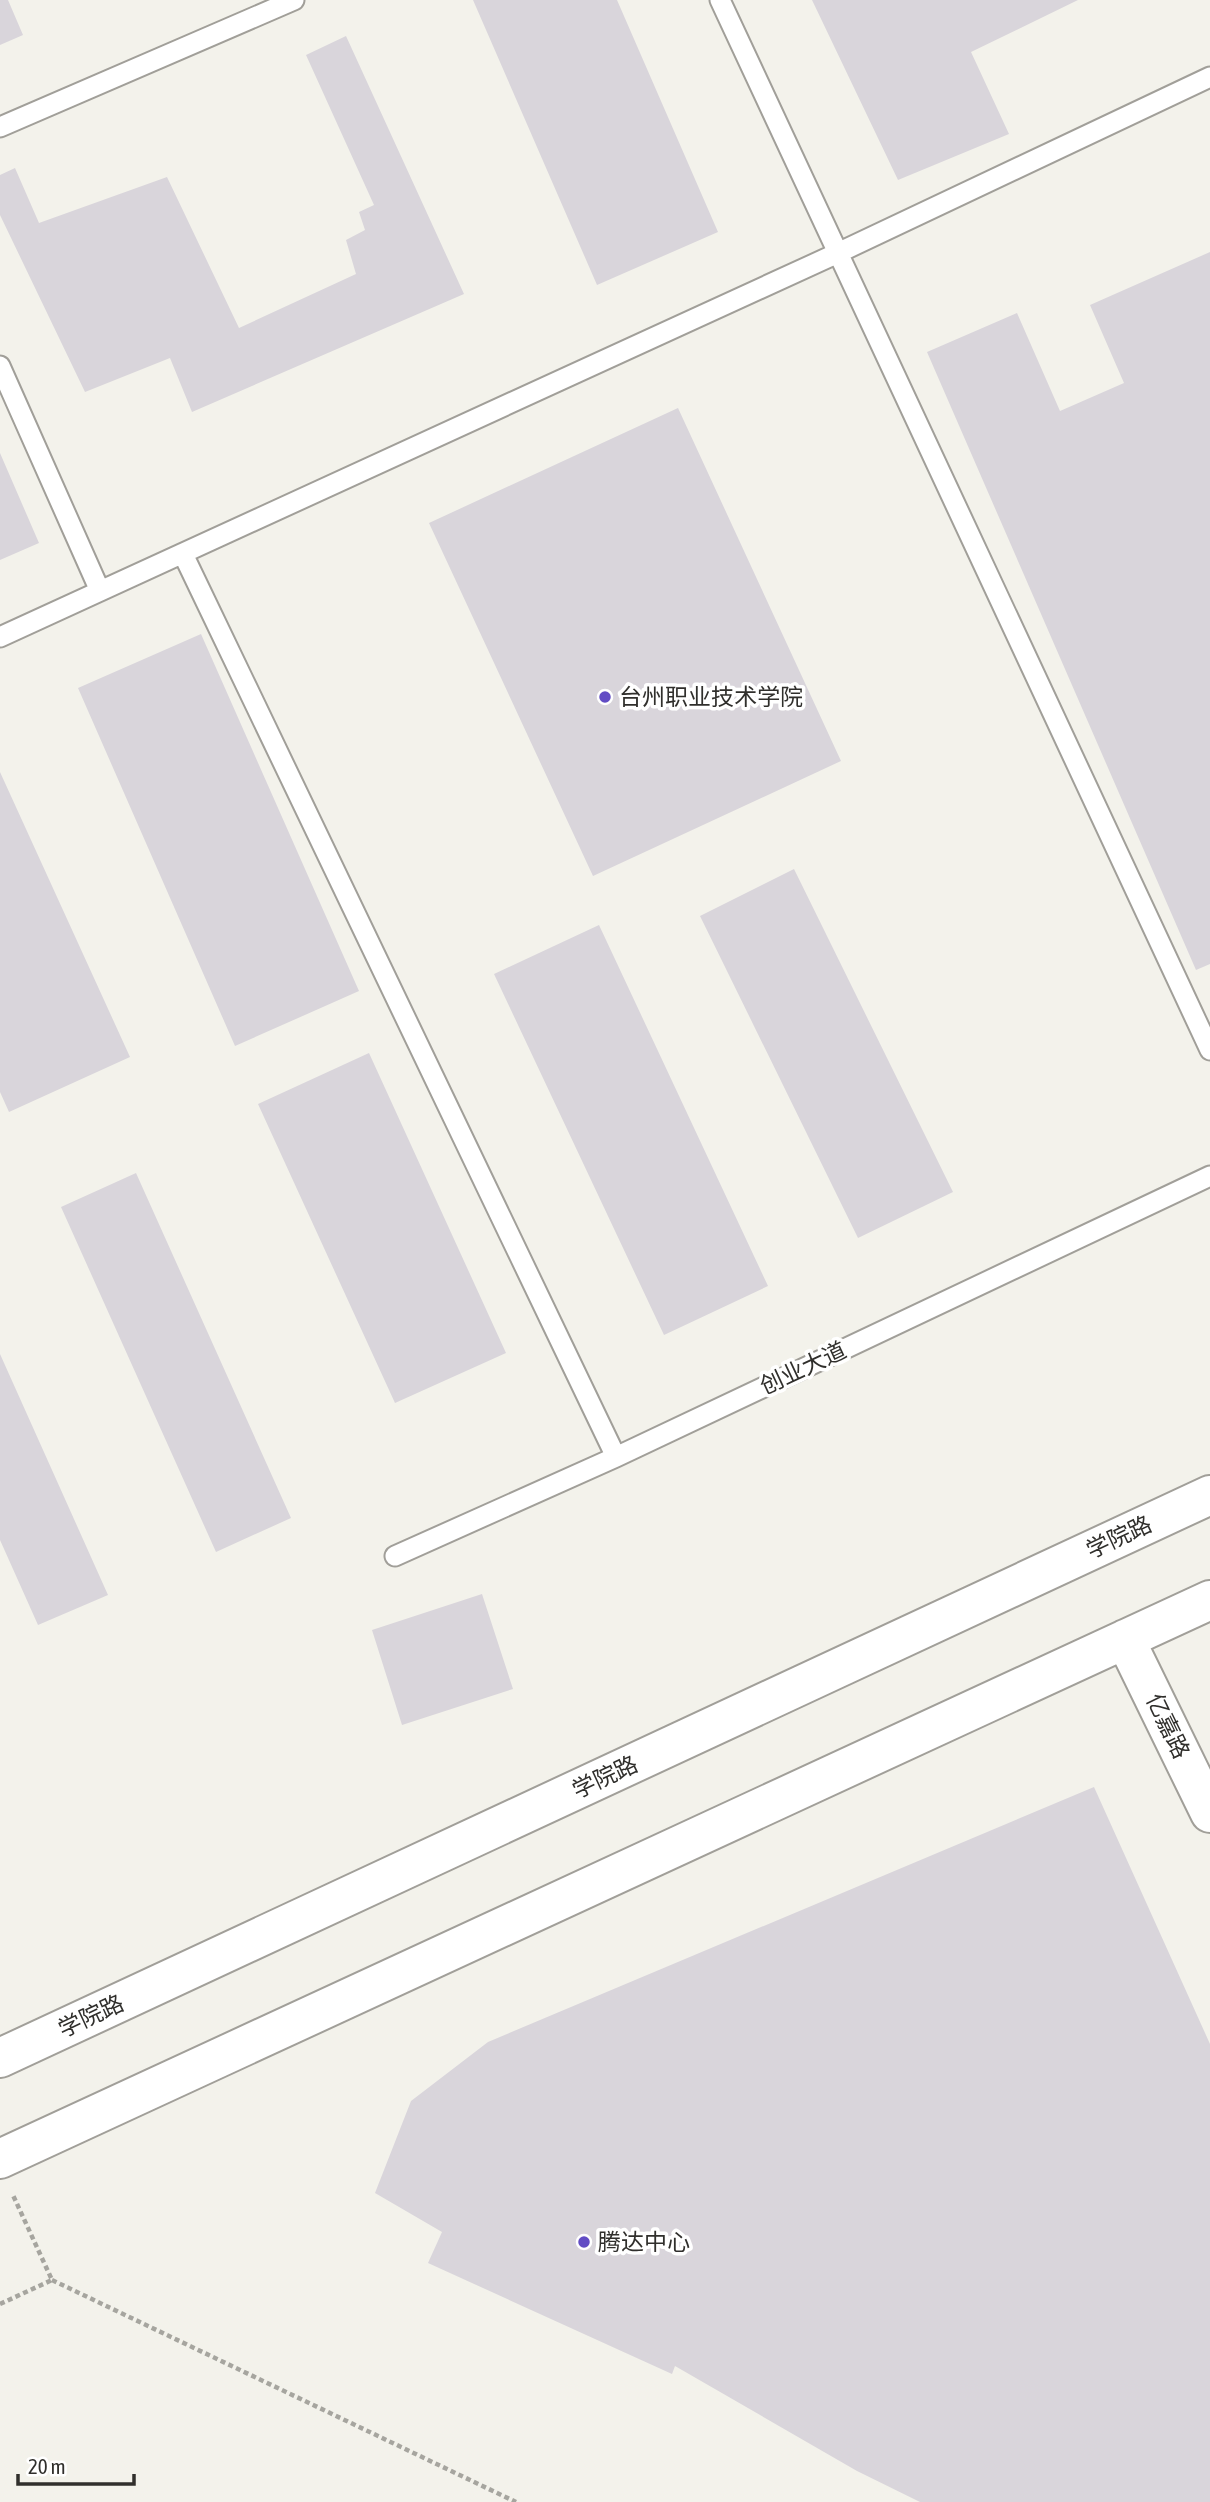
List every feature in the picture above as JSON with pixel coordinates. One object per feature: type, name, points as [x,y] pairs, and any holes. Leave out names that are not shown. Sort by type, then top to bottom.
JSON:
[{"type":"main road","name":"学院路","points":[[0,2058],[1210,1495]]},
{"type":"main road","points":[[6,2175],[1210,1600]]},
{"type":"main road","name":"亿嘉路","points":[[1125,1639],[1210,1813]]},
{"type":"lane","points":[[0,127],[294,0]]},
{"type":"lane","points":[[720,0],[1210,1050]]},
{"type":"lane","points":[[0,638],[839,252],[1210,77]]},
{"type":"lane","points":[[0,366],[100,591]]},
{"type":"lane","points":[[183,554],[616,1457]]},
{"type":"lane","name":"创业大道","points":[[395,1556],[616,1457],[1210,1176]]},
{"type":"path","points":[[6,2175],[52,2280],[516,2502]]},
{"type":"path","points":[[0,2304],[52,2280]]},
{"type":"building","points":[[0,0],[8,0],[23,35],[0,45]]},
{"type":"building","points":[[473,0],[617,0],[718,232],[597,285]]},
{"type":"building","points":[[812,0],[1078,0],[971,52],[1009,134],[898,180]]},
{"type":"building","points":[[346,36],[464,294],[192,412],[170,358],[85,392],[0,215],[0,175],[15,168],[39,223],[167,177],[239,328],[356,274],[346,240],[365,230],[359,212],[374,205],[306,55]]},
{"type":"building","points":[[1210,252],[1210,964],[1196,970],[927,352],[1017,313],[1060,411],[1124,383],[1090,305]]},
{"type":"building","points":[[678,408],[841,761],[593,876],[429,523]]},
{"type":"building","points":[[0,453],[39,543],[0,560]]},
{"type":"building","points":[[201,634],[359,991],[235,1046],[78,688]]},
{"type":"building","points":[[0,772],[130,1057],[9,1112],[0,1092]]},
{"type":"building","points":[[794,869],[953,1192],[858,1238],[700,916]]},
{"type":"building","points":[[599,925],[768,1286],[664,1335],[494,974]]},
{"type":"building","points":[[369,1053],[506,1353],[395,1403],[258,1104]]},
{"type":"building","points":[[136,1173],[291,1518],[216,1552],[61,1207]]},
{"type":"building","points":[[0,1354],[108,1595],[38,1625],[0,1540]]},
{"type":"building","points":[[482,1594],[513,1689],[402,1725],[372,1630]]},
{"type":"building","points":[[1094,1787],[1210,2044],[1210,2502],[920,2502],[857,2471],[675,2366],[672,2374],[428,2263],[442,2232],[375,2193],[411,2101],[488,2042]]},
{"type":"place","name":"台州职业技术学院","points":[[605,697]]},
{"type":"place","name":"腾达中心","points":[[584,2242]]}]
